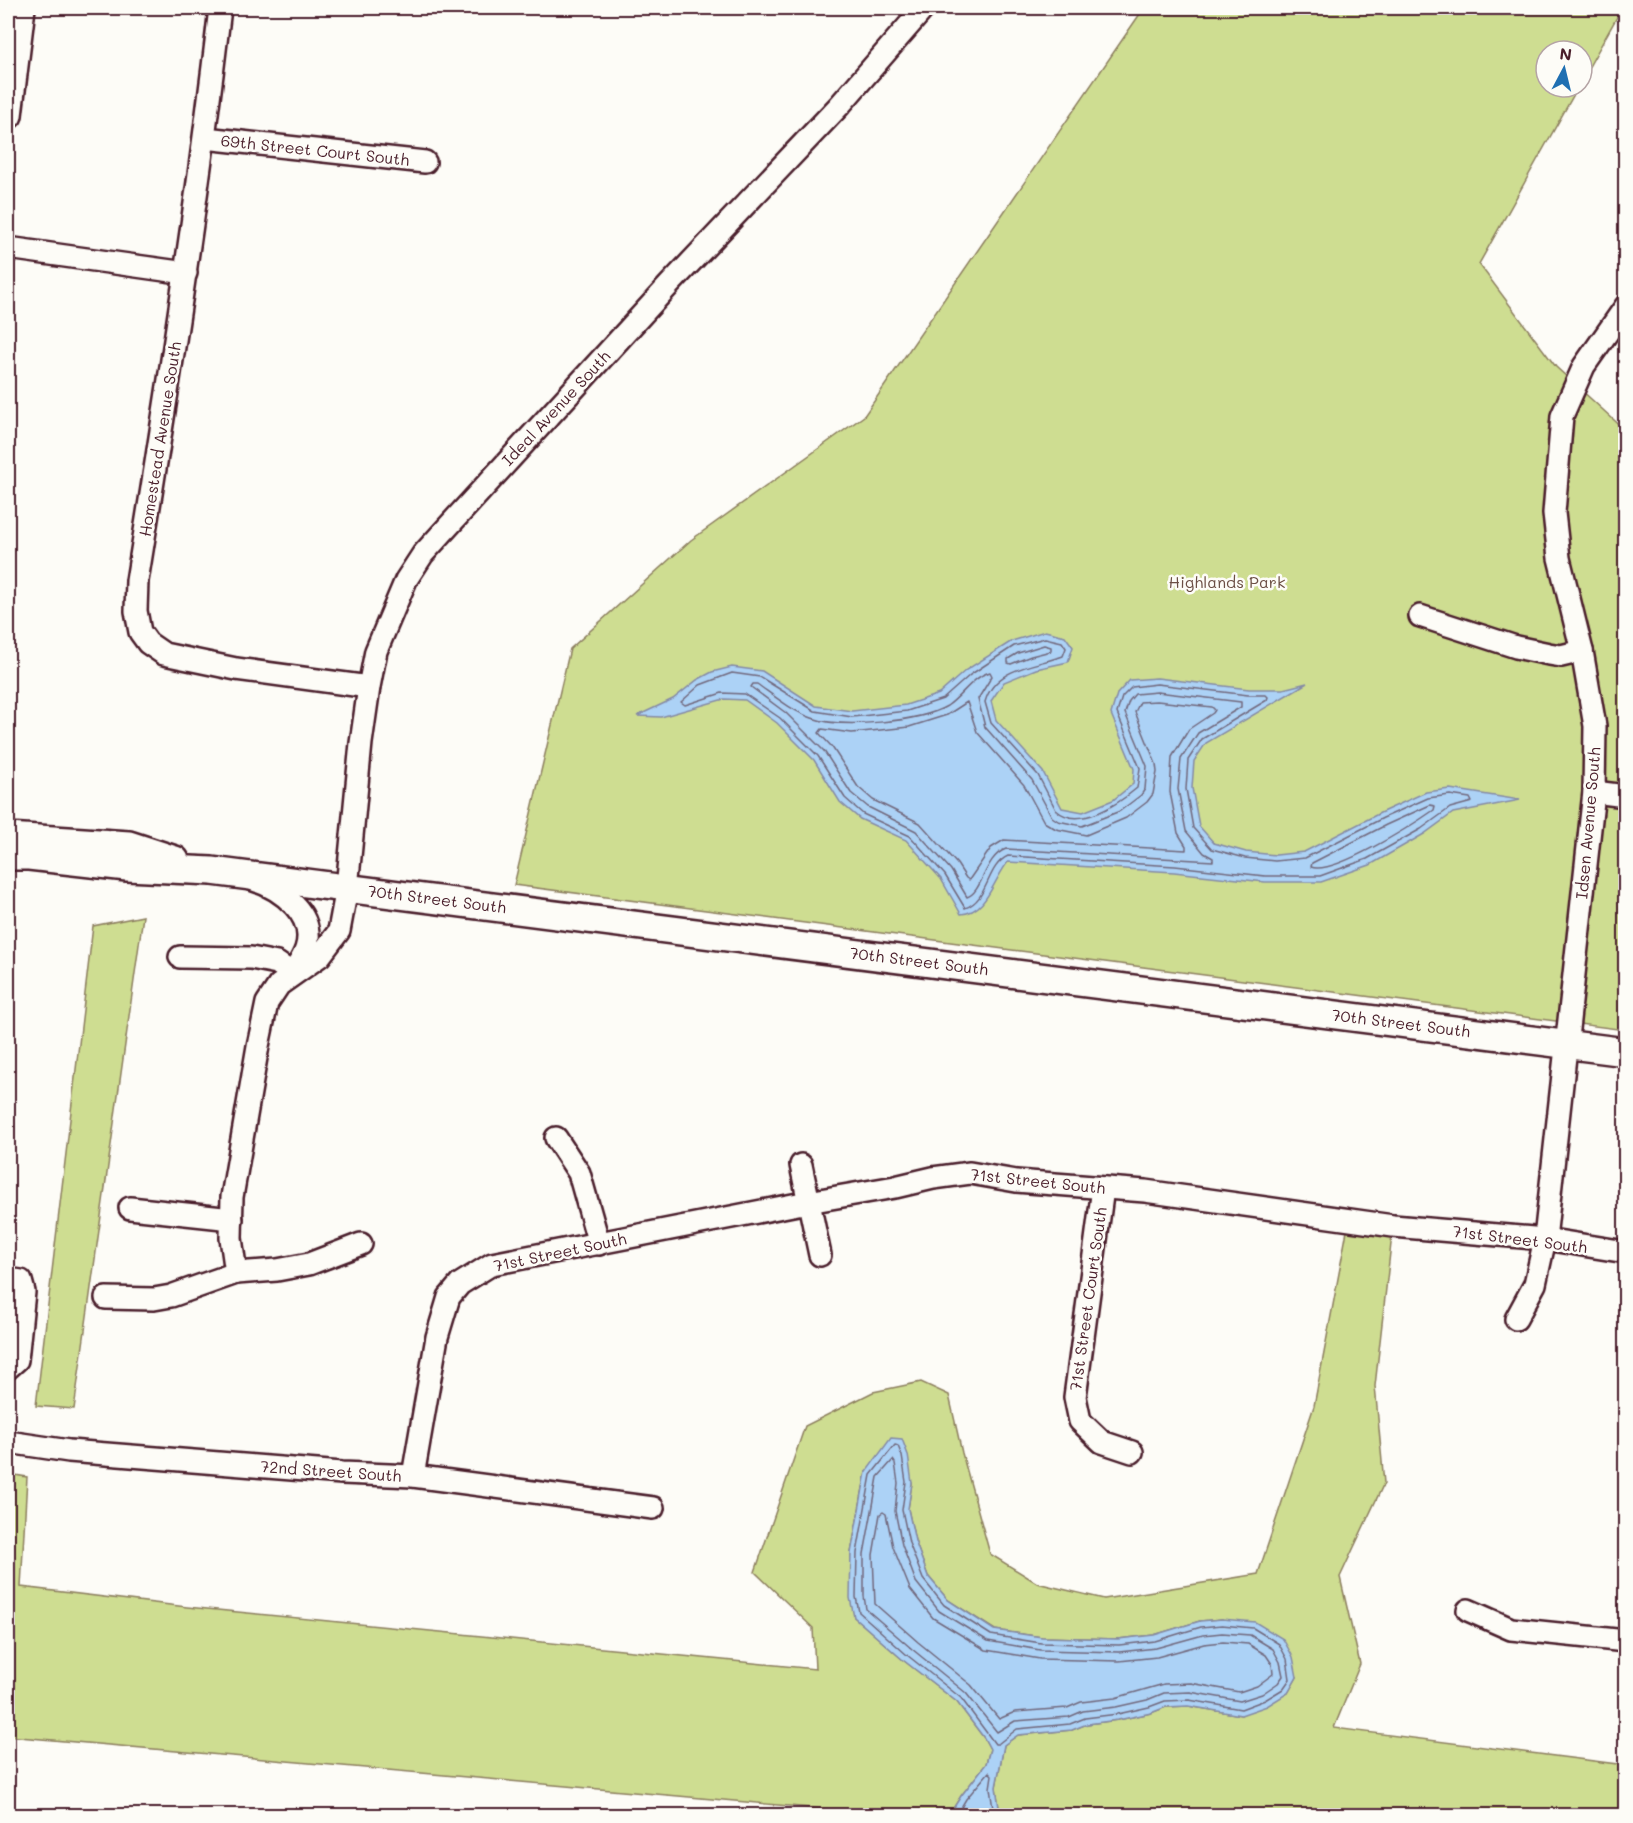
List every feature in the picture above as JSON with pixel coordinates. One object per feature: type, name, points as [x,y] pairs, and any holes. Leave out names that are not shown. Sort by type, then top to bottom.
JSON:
[{"type":"main road","points":[[8,115],[21,8]]},
{"type":"main road","name":"70th Street South","points":[[8,837],[129,845],[224,873]]},
{"type":"main road","name":"70th Street South","points":[[8,856],[224,873],[1626,1052]]},
{"type":"street","name":"Homestead Avenue South","points":[[220,8],[186,273],[137,580],[135,611],[140,632],[148,643],[164,654],[236,669],[369,687]]},
{"type":"street","name":"Ideal Avenue South","points":[[347,888],[369,687],[376,651],[406,580],[423,554],[670,284],[839,106],[924,8]]},
{"type":"street","name":"69th Street Court South","points":[[205,138],[425,162]]},
{"type":"street","points":[[8,248],[186,273]]},
{"type":"street","name":"Idsen Avenue South","points":[[1516,1319],[1535,1284],[1545,1239],[1594,792],[1595,726],[1582,651],[1559,558],[1554,513],[1562,416],[1584,366],[1626,306]]},
{"type":"street","points":[[1420,616],[1516,647],[1561,656],[1582,651]]},
{"type":"street","points":[[1594,792],[1626,796]]},
{"type":"street","points":[[224,873],[266,884],[294,904],[308,928],[307,948],[293,974]]},
{"type":"street","points":[[236,1273],[231,1238],[232,1197],[267,1003],[279,985],[320,956],[339,931],[347,888]]},
{"type":"street","points":[[180,957],[250,958],[277,963],[293,974]]},
{"type":"street","points":[[556,1138],[579,1173],[598,1244]]},
{"type":"street","points":[[801,1165],[820,1255]]},
{"type":"street","name":"71st Street South","points":[[413,1476],[437,1337],[449,1297],[460,1284],[492,1264],[933,1178],[970,1173],[1016,1181],[1145,1191],[1393,1226],[1545,1239],[1626,1252]]},
{"type":"street","name":"71st Street Court South","points":[[1103,1188],[1074,1397],[1080,1421],[1102,1442],[1132,1452]]},
{"type":"street","points":[[130,1208],[232,1219]]},
{"type":"street","points":[[106,1299],[154,1299],[171,1296],[236,1273],[277,1270],[309,1264],[361,1244]]},
{"type":"street","points":[[8,1279],[21,1281],[24,1292],[17,1360],[8,1368]]},
{"type":"street","name":"72nd Street South","points":[[8,1442],[92,1453],[342,1473],[413,1476],[653,1508]]},
{"type":"street","points":[[1468,1610],[1511,1629],[1626,1641]]},
{"type":"green space","name":"Highlands Park","points":[[1144,8],[1622,8],[1594,58],[1594,39],[1534,39],[1534,99],[1571,99],[1479,264],[1556,367],[1625,430],[1625,1030],[514,885],[570,649],[691,540],[864,416]]},
{"type":"green space","points":[[143,916],[74,1409],[36,1406],[93,926]]},
{"type":"green space","points":[[1349,1220],[1393,1226],[1375,1386],[1384,1483],[1340,1577],[1360,1664],[1334,1728],[1625,1765],[1625,1815],[1000,1815],[996,1787],[1004,1745],[1018,1735],[1072,1730],[1087,1724],[1151,1713],[1166,1707],[1188,1706],[1241,1715],[1288,1693],[1297,1677],[1222,1619],[1200,1621],[1154,1635],[1118,1639],[1042,1637],[995,1630],[948,1600],[928,1576],[915,1541],[908,1509],[912,1483],[866,1472],[851,1553],[854,1617],[903,1660],[957,1702],[990,1749],[986,1764],[949,1815],[890,1815],[8,1736],[8,1474],[27,1477],[21,1587],[187,1607],[815,1669],[813,1628],[755,1572],[805,1426],[873,1392],[921,1382],[949,1395],[962,1453],[990,1554],[1037,1583],[1104,1599],[1258,1574],[1314,1406]]},
{"type":"water","points":[[1045,631],[1065,636],[1073,647],[1068,662],[1036,669],[1004,682],[991,701],[996,720],[1043,772],[1062,808],[1083,812],[1113,800],[1133,784],[1134,769],[1111,714],[1117,694],[1130,680],[1157,678],[1249,689],[1283,689],[1307,683],[1206,743],[1194,761],[1192,788],[1199,826],[1214,843],[1246,852],[1276,855],[1304,852],[1426,792],[1450,789],[1520,800],[1453,813],[1424,834],[1370,865],[1321,882],[1265,882],[1174,872],[1008,862],[983,902],[970,912],[961,914],[941,879],[906,840],[860,819],[840,802],[814,760],[777,723],[745,700],[724,699],[661,717],[637,716],[673,699],[697,680],[712,672],[732,667],[762,671],[816,706],[852,711],[906,705],[939,694],[966,670],[1012,641]]},
{"type":"water","points":[[891,1438],[902,1439],[908,1455],[912,1483],[908,1509],[915,1541],[928,1576],[948,1600],[994,1630],[1042,1637],[1118,1639],[1154,1635],[1200,1621],[1222,1619],[1255,1622],[1283,1639],[1293,1657],[1297,1677],[1288,1693],[1267,1706],[1241,1715],[1188,1706],[1166,1707],[1151,1713],[1087,1724],[1072,1730],[1018,1735],[1004,1745],[996,1787],[1000,1815],[949,1815],[986,1764],[990,1749],[957,1702],[903,1660],[854,1617],[850,1598],[851,1553],[866,1472]]}]
